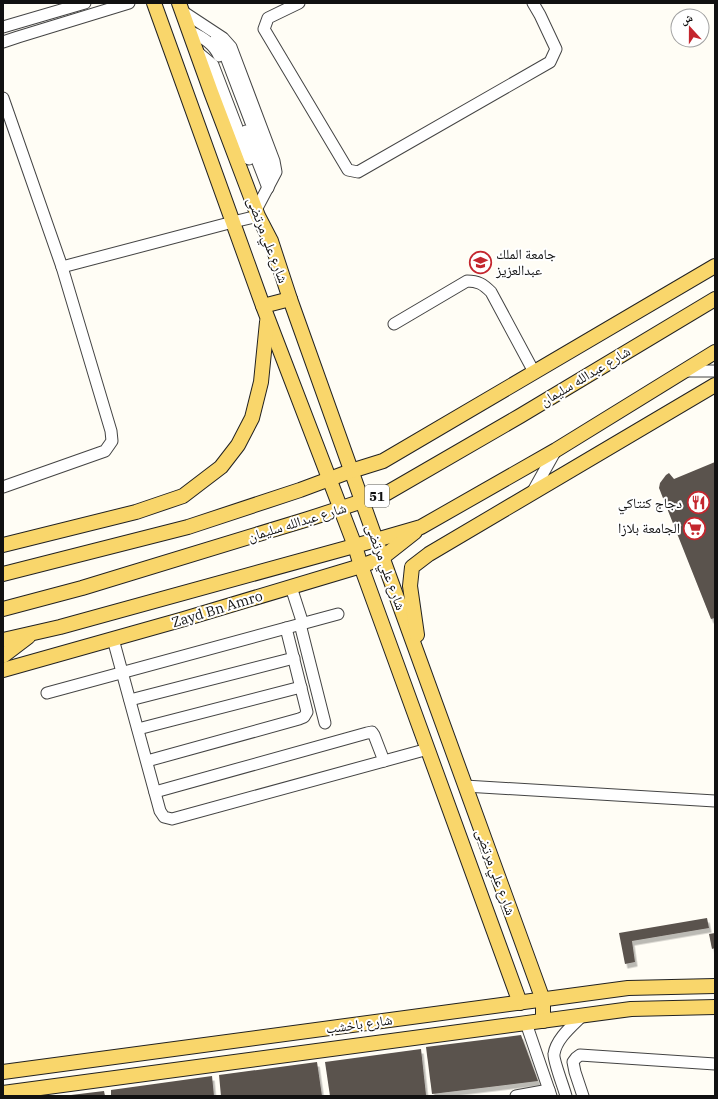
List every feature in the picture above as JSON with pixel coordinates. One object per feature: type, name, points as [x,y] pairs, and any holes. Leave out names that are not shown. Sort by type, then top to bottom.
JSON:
[{"type":"main road","name":"شارع علي مرتضى","points":[[154,3],[265,312],[355,546],[520,1003]]},
{"type":"main road","name":"شارع علي مرتضى","points":[[184,17],[257,213],[271,241],[290,299],[382,558],[543,1000],[543,1021]]},
{"type":"main road","points":[[3,574],[188,527],[383,461],[715,266]]},
{"type":"main road","points":[[3,545],[136,512],[182,496],[221,467],[238,445],[252,418],[261,382],[265,312],[290,299]]},
{"type":"main road","name":"شارع عبدالله سليمان","points":[[3,608],[82,588],[308,519],[386,493],[520,416],[715,299]]},
{"type":"main road","points":[[3,640],[60,627],[355,546],[422,526],[556,450],[715,352]]},
{"type":"main road","points":[[420,661],[410,586],[412,567],[429,554],[715,385]]},
{"type":"main road","name":"Zayd Bn Amro","points":[[3,670],[361,566],[382,558],[422,526]]},
{"type":"main road","points":[[3,644],[31,634]]},
{"type":"main road","points":[[3,656],[31,634]]},
{"type":"main road","name":"شارع باخشب","points":[[3,1072],[628,988],[715,986]]},
{"type":"main road","name":"شارع باخشب","points":[[3,1093],[631,1009],[715,1007]]},
{"type":"street","points":[[3,27],[85,3]]},
{"type":"street","points":[[3,42],[129,3]]},
{"type":"street","points":[[299,3],[268,18],[264,29],[348,170],[358,172],[550,62],[556,49],[533,3]]},
{"type":"street","points":[[62,267],[233,222],[257,213],[276,172],[274,161],[231,47],[223,38],[184,17]]},
{"type":"street","points":[[184,17],[217,51],[268,188]]},
{"type":"street","points":[[196,51],[212,65],[268,188]]},
{"type":"street","points":[[3,98],[62,267],[111,431],[112,441],[105,451],[3,487]]},
{"type":"street","points":[[394,324],[467,281],[475,281],[484,285],[491,292],[534,372]]},
{"type":"street","points":[[685,371],[715,371]]},
{"type":"street","points":[[532,493],[556,450]]},
{"type":"street","points":[[291,586],[325,723]]},
{"type":"street","points":[[47,693],[338,614]]},
{"type":"street","points":[[147,761],[304,717],[307,712],[286,628]]},
{"type":"street","points":[[113,639],[160,811],[164,817],[172,819],[428,749]]},
{"type":"street","points":[[130,700],[294,658]]},
{"type":"street","points":[[138,729],[300,687]]},
{"type":"street","points":[[155,792],[372,732],[384,761]]},
{"type":"street","points":[[465,786],[715,801]]},
{"type":"street","points":[[566,1096],[554,1055],[557,1045],[582,1016]]},
{"type":"street","points":[[516,1096],[550,1093],[526,1023]]},
{"type":"street","points":[[583,1096],[573,1062],[580,1055],[715,1064]]},
{"type":"building","name":"الجامعة بلازا","points":[[715,462],[715,618],[711,619],[659,488],[660,483],[669,473],[674,479]]},
{"type":"building","points":[[707,918],[709,928],[632,941],[635,962],[625,964],[619,933]]},
{"type":"building","points":[[715,933],[715,948],[712,949],[709,934]]},
{"type":"building","points":[[521,1035],[538,1081],[432,1094],[426,1047]]},
{"type":"building","points":[[421,1049],[426,1095],[330,1096],[325,1062]]},
{"type":"building","points":[[317,1062],[322,1096],[221,1096],[219,1075]]},
{"type":"building","points":[[212,1076],[214,1096],[111,1096],[111,1090]]},
{"type":"building","points":[[104,1091],[105,1096],[71,1096],[71,1095]]},
{"type":"place","name":"جامعة الملك عبدالعزيز","points":[[481,262]]},
{"type":"place","name":"دجاج كنتاكي","points":[[698,503]]},
{"type":"place","name":"الجامعة بلازا","points":[[695,528]]}]
